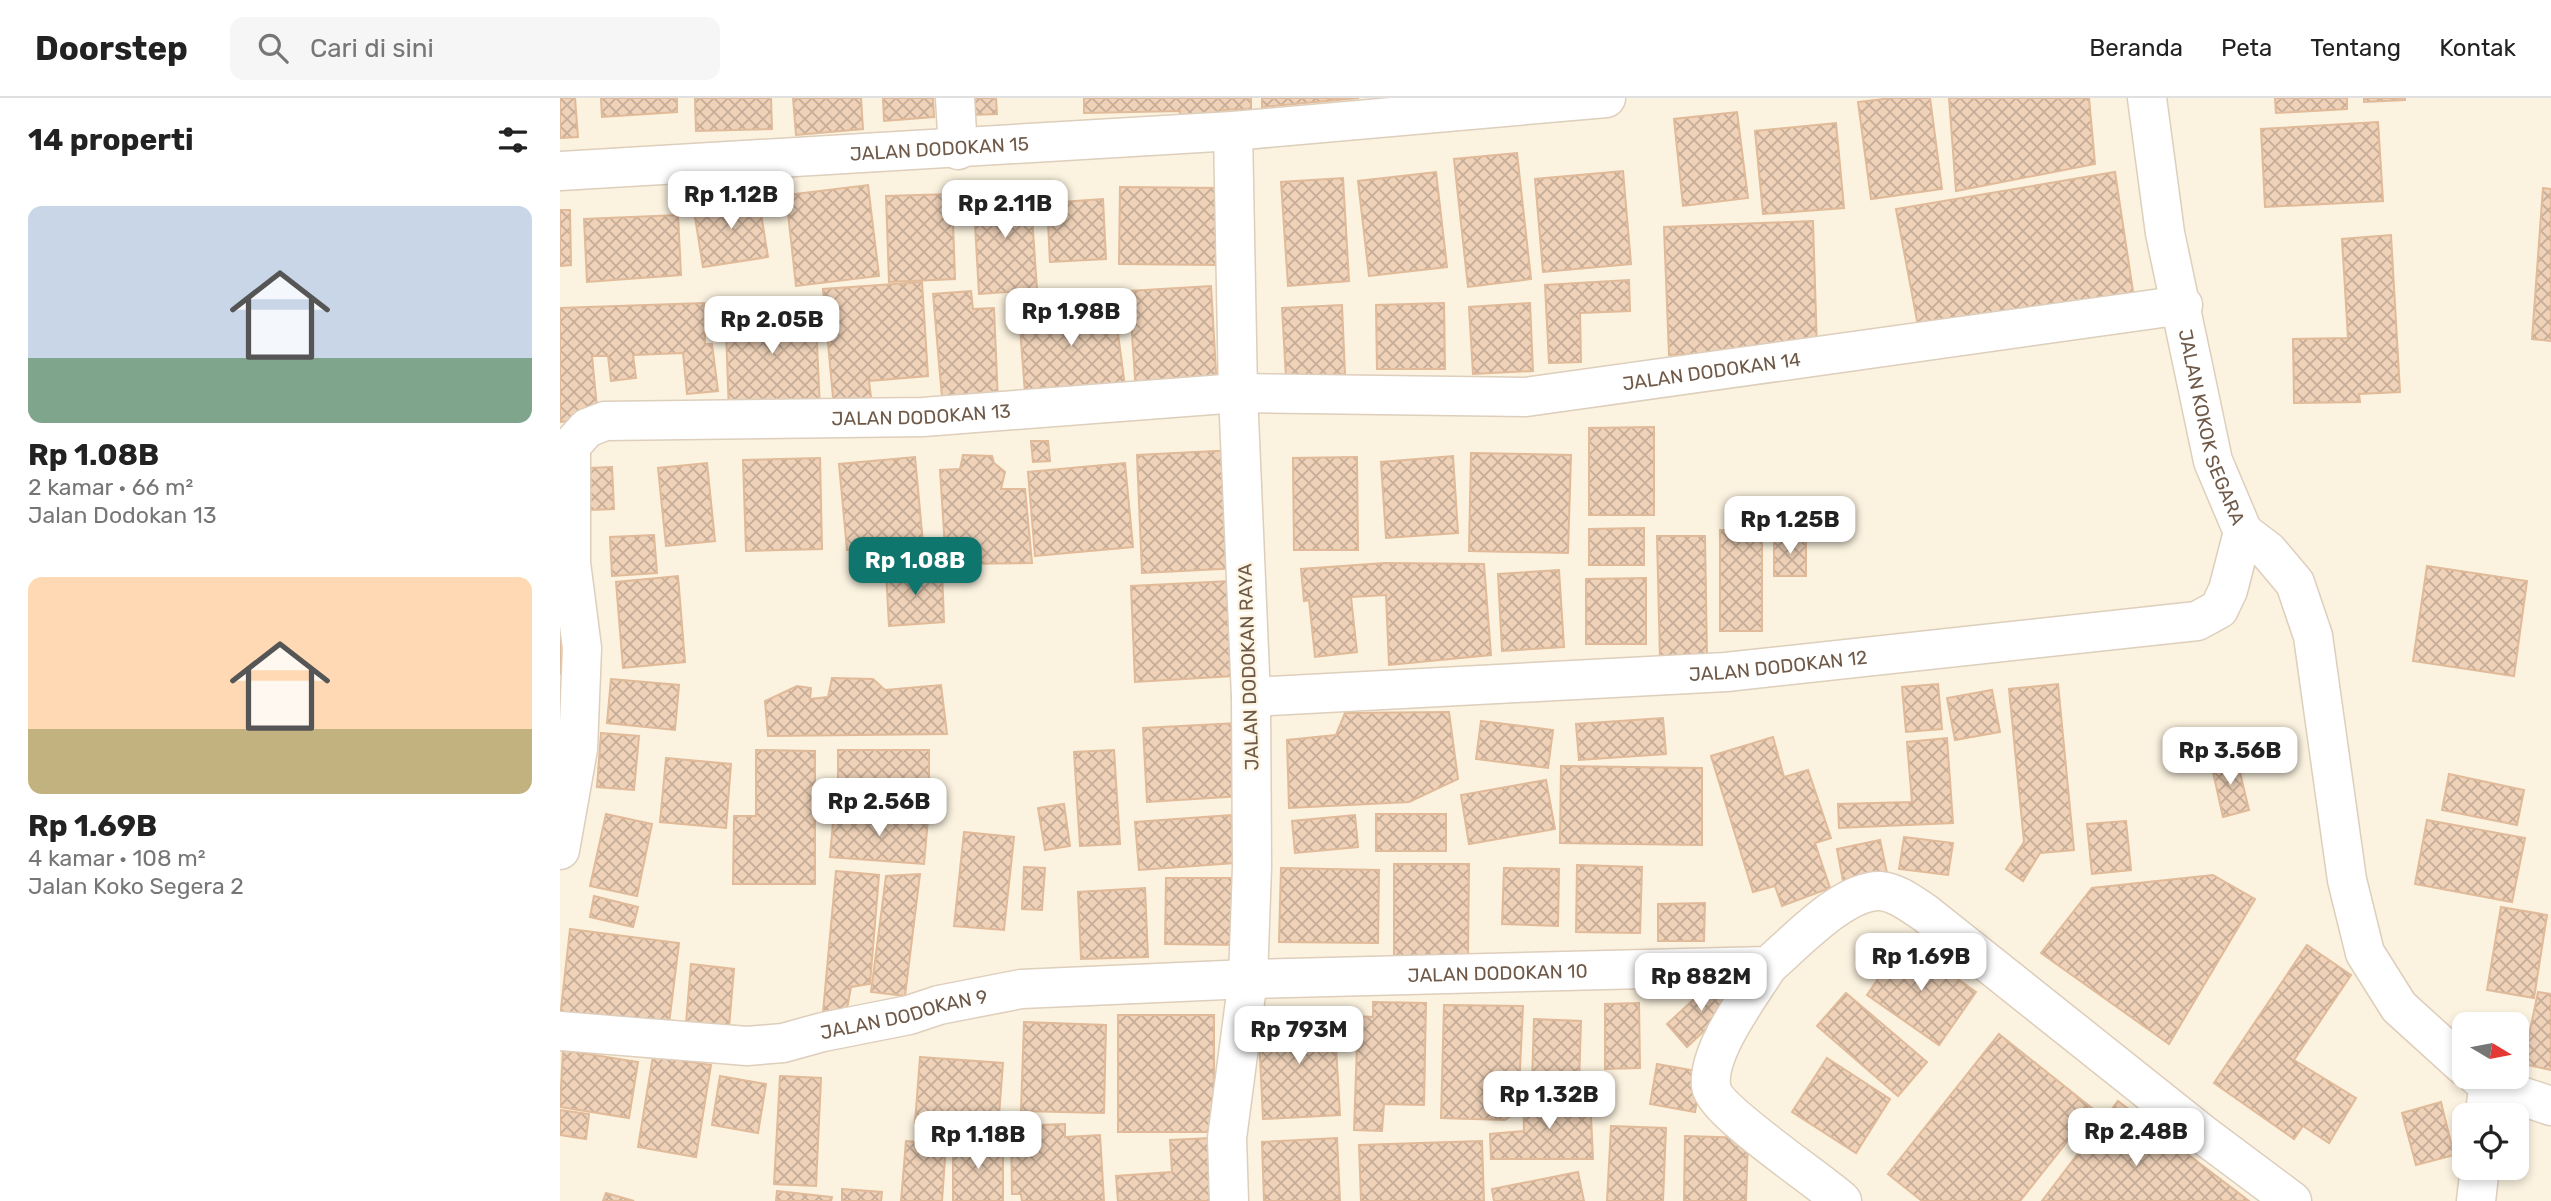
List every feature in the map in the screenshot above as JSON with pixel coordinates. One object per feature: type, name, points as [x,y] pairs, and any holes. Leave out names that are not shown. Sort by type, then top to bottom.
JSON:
[{"type":"street","points":[[955,98],[958,150]]},
{"type":"street","name":"JALAN DODOKAN 15","points":[[560,171],[958,150],[1233,131],[1606,98]]},
{"type":"street","name":"JALAN KOKOK SEGARA","points":[[2147,98],[2165,233],[2183,305],[2213,461],[2243,532],[2268,551],[2295,583],[2313,636],[2347,880],[2365,953],[2399,1007],[2452,1060]]},
{"type":"street","name":"JALAN DODOKAN RAYA","points":[[1228,1201],[1227,1138],[1248,979],[1251,697],[1238,393],[1233,131]]},
{"type":"street","name":"JALAN DODOKAN 14","points":[[1238,393],[1526,397],[2183,305]]},
{"type":"street","name":"JALAN DODOKAN 13","points":[[560,850],[578,750],[582,648],[571,563],[571,446],[587,428],[605,421],[923,417],[1238,393]]},
{"type":"street","name":"JALAN DODOKAN 12","points":[[1251,697],[1726,672],[2197,621],[2219,609],[2228,590],[2243,532]]},
{"type":"street","points":[[1842,1201],[1738,1119],[1715,1097],[1711,1087],[1716,1057],[1768,966],[1833,910],[1862,893],[1882,891],[1903,898],[1925,913],[2205,1136],[2292,1201]]},
{"type":"street","name":"JALAN DODOKAN 10","points":[[1248,979],[1768,966]]},
{"type":"street","name":"JALAN DODOKAN 9","points":[[560,1031],[747,1046],[783,1043],[909,1015],[939,1005],[1021,989],[1248,979]]},
{"type":"street","name":"JALAN KOKOK SEGARA","points":[[2489,1089],[2551,1106]]},
{"type":"street","points":[[2476,1201],[2478,1180]]},
{"type":"building","points":[[560,98],[575,98],[578,137],[560,138]]},
{"type":"building","points":[[601,98],[677,98],[677,112],[602,117]]},
{"type":"building","points":[[695,98],[771,98],[772,129],[696,131]]},
{"type":"building","points":[[793,98],[861,98],[863,129],[796,135]]},
{"type":"building","points":[[883,98],[933,98],[934,117],[884,121]]},
{"type":"building","points":[[970,98],[996,98],[997,114],[971,115]]},
{"type":"building","points":[[1084,98],[1251,98],[1251,109],[1221,110],[1222,120],[1180,121],[1180,111],[1084,113]]},
{"type":"building","points":[[1262,98],[1359,98],[1262,107]]},
{"type":"building","points":[[1892,98],[1930,98],[1942,189],[1871,199],[1858,102]]},
{"type":"building","points":[[1949,98],[2089,98],[2095,164],[1956,191]]},
{"type":"building","points":[[2275,98],[2347,98],[2347,109],[2276,113]]},
{"type":"building","points":[[2364,98],[2405,98],[2405,100],[2364,102]]},
{"type":"building","points":[[1737,112],[1748,198],[1683,206],[1674,119]]},
{"type":"building","points":[[2378,122],[2383,201],[2265,207],[2261,129]]},
{"type":"building","points":[[1836,123],[1844,208],[1763,214],[1755,131]]},
{"type":"building","points":[[1517,153],[1531,279],[1468,287],[1454,159]]},
{"type":"building","points":[[1623,171],[1631,264],[1543,272],[1535,179]]},
{"type":"building","points":[[1436,172],[1447,267],[1369,276],[1358,181]]},
{"type":"building","points":[[2115,172],[2134,298],[1918,326],[1896,209]]},
{"type":"building","points":[[1343,178],[1349,281],[1288,286],[1281,182]]},
{"type":"building","points":[[868,185],[879,276],[796,286],[786,195]]},
{"type":"building","points":[[1030,186],[1037,290],[979,294],[973,190]]},
{"type":"building","points":[[1120,187],[1220,188],[1219,265],[1119,264]]},
{"type":"building","points":[[2543,188],[2551,189],[2551,341],[2532,339]]},
{"type":"building","points":[[952,194],[955,279],[889,282],[886,196]]},
{"type":"building","points":[[758,195],[768,257],[703,267],[693,205]]},
{"type":"building","points":[[1103,199],[1106,259],[1050,262],[1047,203]]},
{"type":"building","points":[[560,210],[570,210],[571,265],[560,266]]},
{"type":"building","points":[[678,215],[681,275],[587,282],[584,219]]},
{"type":"building","points":[[1813,221],[1817,349],[1669,355],[1664,227]]},
{"type":"building","points":[[2391,235],[2400,392],[2359,394],[2360,402],[2294,403],[2293,339],[2348,338],[2342,239]]},
{"type":"building","points":[[1629,280],[1630,311],[1580,313],[1581,362],[1549,363],[1545,285]]},
{"type":"building","points":[[922,282],[928,376],[869,381],[872,405],[834,408],[823,289]]},
{"type":"building","points":[[1211,286],[1217,388],[1136,393],[1129,291]]},
{"type":"building","points":[[1112,289],[1126,394],[1026,406],[1018,302]]},
{"type":"building","points":[[971,291],[973,309],[994,308],[998,402],[943,409],[933,294]]},
{"type":"building","points":[[815,300],[820,409],[729,413],[725,303]]},
{"type":"building","points":[[704,303],[705,344],[712,344],[718,391],[687,394],[683,353],[633,355],[636,378],[611,381],[608,356],[592,356],[598,418],[560,422],[560,308]]},
{"type":"building","points":[[1444,303],[1445,369],[1377,369],[1376,305]]},
{"type":"building","points":[[1530,303],[1533,371],[1473,374],[1469,307]]},
{"type":"building","points":[[1342,305],[1345,374],[1286,378],[1282,308]]},
{"type":"building","points":[[1654,427],[1654,515],[1589,515],[1589,428]]},
{"type":"building","points":[[1031,441],[1048,441],[1050,461],[1033,462]]},
{"type":"building","points":[[1235,450],[1240,568],[1142,573],[1137,455]]},
{"type":"building","points":[[1471,453],[1571,455],[1568,553],[1469,551]]},
{"type":"building","points":[[963,455],[992,456],[994,463],[1005,472],[1001,489],[1025,489],[1032,563],[946,564],[940,470],[960,469]]},
{"type":"building","points":[[1453,456],[1458,533],[1386,538],[1381,462]]},
{"type":"building","points":[[915,457],[923,543],[847,550],[839,464]]},
{"type":"building","points":[[1357,457],[1358,550],[1294,550],[1293,458]]},
{"type":"building","points":[[820,458],[822,549],[746,551],[743,460]]},
{"type":"building","points":[[707,463],[715,541],[666,546],[658,468]]},
{"type":"building","points":[[1125,463],[1133,547],[1035,556],[1028,472]]},
{"type":"building","points":[[612,467],[614,509],[590,510],[588,468]]},
{"type":"building","points":[[1644,528],[1644,565],[1589,565],[1589,529]]},
{"type":"building","points":[[1720,530],[1762,530],[1762,631],[1720,631]]},
{"type":"building","points":[[654,535],[657,573],[612,576],[610,537]]},
{"type":"building","points":[[1774,535],[1806,536],[1806,576],[1774,576]]},
{"type":"building","points":[[1657,536],[1705,536],[1707,658],[1660,659]]},
{"type":"building","points":[[1385,563],[1484,564],[1491,655],[1389,665],[1386,595],[1351,597],[1357,652],[1315,657],[1309,600],[1304,601],[1301,569]]},
{"type":"building","points":[[2427,566],[2527,581],[2514,676],[2413,661]]},
{"type":"building","points":[[942,570],[944,622],[889,626],[886,572]]},
{"type":"building","points":[[1559,570],[1564,647],[1502,651],[1498,574]]},
{"type":"building","points":[[678,576],[685,662],[623,668],[616,582]]},
{"type":"building","points":[[1646,578],[1646,644],[1586,644],[1586,579]]},
{"type":"building","points":[[1230,581],[1234,676],[1135,682],[1131,586]]},
{"type":"building","points":[[560,639],[576,641],[571,675],[560,674]]},
{"type":"building","points":[[832,678],[873,679],[885,690],[941,685],[947,734],[768,736],[765,701],[797,686],[811,688],[810,699],[828,697]]},
{"type":"building","points":[[611,679],[679,685],[675,730],[607,723]]},
{"type":"building","points":[[1938,684],[1942,729],[1906,732],[1902,687]]},
{"type":"building","points":[[2058,684],[2074,850],[2040,853],[2023,881],[2006,869],[2024,842],[2009,689]]},
{"type":"building","points":[[1992,690],[2000,732],[1955,740],[1947,698]]},
{"type":"building","points":[[1449,712],[1458,779],[1409,802],[1289,808],[1287,740],[1336,735],[1345,713]]},
{"type":"building","points":[[1663,718],[1666,754],[1579,760],[1576,724]]},
{"type":"building","points":[[1481,721],[1553,730],[1548,768],[1476,759]]},
{"type":"building","points":[[1238,723],[1242,796],[1147,802],[1143,728]]},
{"type":"building","points":[[601,733],[639,736],[634,790],[597,787]]},
{"type":"building","points":[[1773,737],[1784,777],[1808,770],[1831,838],[1815,843],[1830,888],[1782,906],[1775,886],[1753,892],[1711,756]]},
{"type":"building","points":[[1947,738],[1953,823],[1839,828],[1838,804],[1912,802],[1907,742]]},
{"type":"building","points":[[756,750],[815,751],[815,884],[733,884],[734,816],[756,816]]},
{"type":"building","points":[[838,750],[929,750],[929,793],[838,793]]},
{"type":"building","points":[[1114,750],[1120,844],[1080,846],[1074,752]]},
{"type":"building","points":[[2236,756],[2249,810],[2223,817],[2211,763]]},
{"type":"building","points":[[666,758],[731,764],[726,828],[660,822]]},
{"type":"building","points":[[1561,766],[1702,768],[1702,845],[1560,843]]},
{"type":"building","points":[[2449,774],[2524,790],[2517,825],[2442,810]]},
{"type":"building","points":[[1546,780],[1555,829],[1469,844],[1461,795]]},
{"type":"building","points":[[1064,804],[1070,846],[1045,850],[1038,808]]},
{"type":"building","points":[[834,811],[928,819],[924,864],[830,857]]},
{"type":"building","points":[[606,814],[652,824],[637,896],[590,886]]},
{"type":"building","points":[[1376,814],[1446,814],[1446,851],[1376,851]]},
{"type":"building","points":[[1231,815],[1235,863],[1139,870],[1135,822]]},
{"type":"building","points":[[1355,815],[1358,847],[1295,853],[1292,821]]},
{"type":"building","points":[[2427,820],[2525,838],[2512,902],[2415,884]]},
{"type":"building","points":[[2126,821],[2131,870],[2092,874],[2087,824]]},
{"type":"building","points":[[964,832],[1014,837],[1004,930],[954,926]]},
{"type":"building","points":[[1904,837],[1953,843],[1948,875],[1899,869]]},
{"type":"building","points":[[1880,840],[1887,873],[1843,881],[1837,849]]},
{"type":"building","points":[[1394,864],[1469,864],[1468,957],[1394,957]]},
{"type":"building","points":[[1577,865],[1642,867],[1640,933],[1576,932]]},
{"type":"building","points":[[1024,867],[1045,868],[1042,910],[1022,909]]},
{"type":"building","points":[[1281,868],[1379,870],[1378,943],[1279,942]]},
{"type":"building","points":[[1504,868],[1559,869],[1558,926],[1502,924]]},
{"type":"building","points":[[836,871],[879,875],[870,984],[851,987],[846,1014],[823,1012]]},
{"type":"building","points":[[920,874],[905,996],[871,992],[886,876]]},
{"type":"building","points":[[2213,875],[2255,899],[2169,1044],[2041,953],[2092,888]]},
{"type":"building","points":[[1166,878],[1239,878],[1238,945],[1165,944]]},
{"type":"building","points":[[1145,888],[1148,957],[1081,959],[1078,892]]},
{"type":"building","points":[[594,896],[638,907],[633,927],[590,917]]},
{"type":"building","points":[[1705,903],[1704,941],[1658,941],[1658,904]]},
{"type":"building","points":[[2501,907],[2547,915],[2534,998],[2487,990]]},
{"type":"building","points":[[570,929],[679,943],[668,1032],[560,1018]]},
{"type":"building","points":[[1904,941],[1976,992],[1939,1045],[1867,995]]},
{"type":"building","points":[[2307,945],[2351,975],[2294,1060],[2356,1098],[2329,1143],[2303,1126],[2294,1139],[2214,1083]]},
{"type":"building","points":[[691,964],[734,969],[728,1039],[685,1035]]},
{"type":"building","points":[[1716,979],[1736,1001],[1687,1047],[1667,1024]]},
{"type":"building","points":[[2538,992],[2551,994],[2551,1070],[2529,1065],[2529,1035]]},
{"type":"building","points":[[1846,993],[1927,1062],[1898,1096],[1817,1026]]},
{"type":"building","points":[[1373,1002],[1426,1003],[1424,1105],[1384,1104],[1382,1131],[1354,1130],[1358,1016],[1373,1017]]},
{"type":"building","points":[[1639,1003],[1640,1068],[1605,1069],[1605,1004]]},
{"type":"building","points":[[1444,1005],[1523,1006],[1518,1111],[1505,1120],[1441,1118]]},
{"type":"building","points":[[1334,1012],[1340,1115],[1263,1119],[1258,1017]]},
{"type":"building","points":[[1118,1015],[1214,1015],[1214,1132],[1118,1132]]},
{"type":"building","points":[[1534,1019],[1581,1021],[1579,1084],[1532,1081]]},
{"type":"building","points":[[1024,1022],[1106,1025],[1104,1113],[1021,1111]]},
{"type":"building","points":[[1999,1034],[2093,1109],[2020,1201],[1922,1201],[1888,1174]]},
{"type":"building","points":[[563,1050],[638,1062],[629,1118],[560,1107]]},
{"type":"building","points":[[653,1056],[711,1065],[696,1157],[638,1147]]},
{"type":"building","points":[[920,1057],[1003,1063],[998,1129],[915,1123]]},
{"type":"building","points":[[1827,1058],[1890,1099],[1856,1153],[1792,1112]]},
{"type":"building","points":[[1657,1064],[1702,1072],[1695,1112],[1650,1104]]},
{"type":"building","points":[[720,1076],[766,1084],[758,1133],[712,1125]]},
{"type":"building","points":[[780,1076],[821,1078],[816,1186],[774,1184]]},
{"type":"building","points":[[1590,1095],[1593,1159],[1491,1159],[1490,1134],[1524,1131],[1523,1097]]},
{"type":"building","points":[[2118,1101],[2249,1201],[2042,1201]]},
{"type":"building","points":[[2441,1102],[2452,1156],[2416,1165],[2402,1113]]},
{"type":"building","points":[[560,1110],[589,1114],[586,1139],[560,1135]]},
{"type":"building","points":[[1065,1124],[1065,1137],[1100,1135],[1104,1201],[1022,1201],[1021,1194],[1012,1194],[1011,1126]]},
{"type":"building","points":[[1611,1126],[1666,1128],[1663,1201],[1607,1201]]},
{"type":"building","points":[[1685,1136],[1748,1138],[1746,1201],[1684,1201]]},
{"type":"building","points":[[1211,1138],[1214,1201],[1118,1201],[1116,1176],[1172,1172],[1170,1140]]},
{"type":"building","points":[[1337,1138],[1340,1201],[1264,1201],[1262,1142]]},
{"type":"building","points":[[906,1141],[946,1145],[942,1201],[901,1201]]},
{"type":"building","points":[[953,1141],[1003,1141],[1003,1201],[953,1201]]},
{"type":"building","points":[[1482,1141],[1484,1201],[1361,1201],[1359,1145]]},
{"type":"building","points":[[1578,1172],[1584,1201],[1494,1201],[1492,1189]]},
{"type":"building","points":[[842,1189],[882,1192],[881,1201],[842,1201]]},
{"type":"building","points":[[777,1191],[832,1197],[831,1201],[776,1201]]},
{"type":"building","points":[[606,1193],[634,1201],[603,1201]]}]
